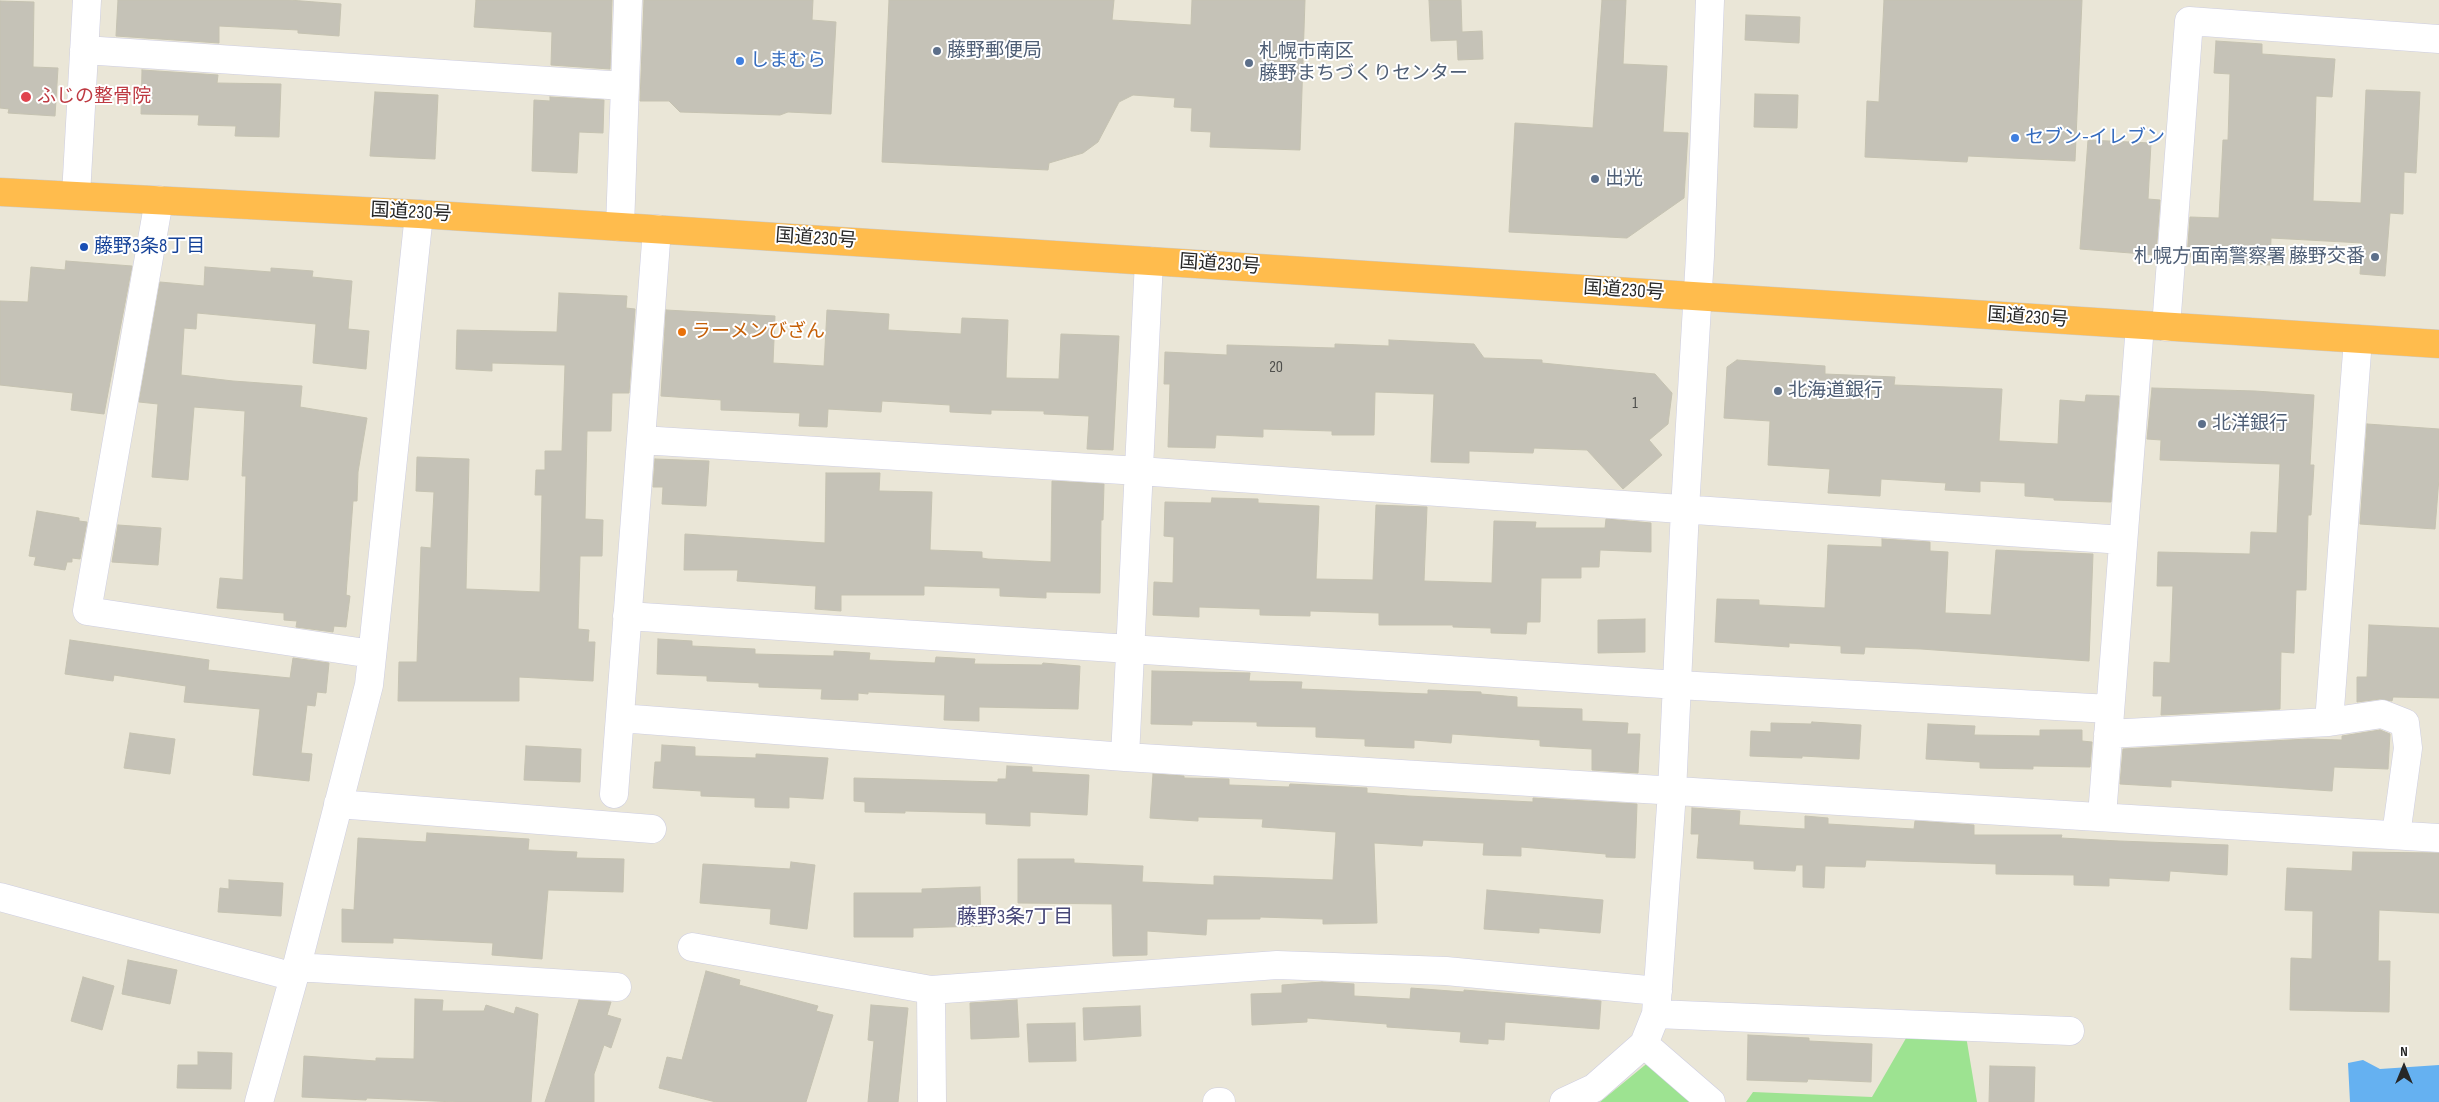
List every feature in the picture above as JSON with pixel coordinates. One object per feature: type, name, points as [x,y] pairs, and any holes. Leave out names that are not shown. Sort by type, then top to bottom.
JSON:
[{"type":"highway","name":"国道230号","points":[[0,192],[620,226],[2439,344]]},
{"type":"street","points":[[76,195],[87,0]]},
{"type":"street","points":[[620,226],[628,0]]},
{"type":"street","points":[[1564,1102],[1594,1088],[1644,1044],[1657,1002],[1678,685],[1710,0]]},
{"type":"street","points":[[2102,816],[2123,540],[2153,326],[2189,21],[2439,39]]},
{"type":"street","points":[[84,50],[624,86]]},
{"type":"street","points":[[159,200],[87,611],[372,654]]},
{"type":"street","points":[[258,1102],[295,972],[369,685],[419,214]]},
{"type":"street","points":[[614,794],[657,229]]},
{"type":"street","points":[[1125,758],[1148,261]]},
{"type":"street","points":[[2329,722],[2358,339]]},
{"type":"street","points":[[641,440],[1139,471],[2123,540]]},
{"type":"street","points":[[627,616],[1678,685],[2109,722],[2329,722],[2382,714],[2405,723],[2408,748],[2396,835]]},
{"type":"street","points":[[620,718],[1125,758],[2439,838]]},
{"type":"street","points":[[338,804],[652,829]]},
{"type":"street","points":[[0,897],[295,972],[617,987]]},
{"type":"street","points":[[692,946],[931,990],[1277,965],[1446,971],[1657,1002],[2070,1031]]},
{"type":"street","points":[[931,990],[932,1102]]},
{"type":"street","points":[[1644,1044],[1711,1102]]},
{"type":"green space","points":[[1909,1033],[1966,1036],[1977,1102],[1746,1102],[1753,1092],[1872,1097]]},
{"type":"green space","points":[[1650,1061],[1695,1102],[1600,1102]]},
{"type":"water","points":[[2363,1060],[2380,1069],[2439,1065],[2439,1102],[2350,1102],[2348,1063]]},
{"type":"building","points":[[118,0],[289,0],[341,4],[339,36],[298,33],[298,30],[219,26],[219,43],[116,36]]},
{"type":"building","points":[[476,0],[612,0],[610,69],[551,65],[552,32],[474,27]]},
{"type":"building","name":"しまむら","points":[[644,0],[813,0],[812,20],[836,22],[831,114],[788,112],[780,115],[680,112],[669,101],[640,101]]},
{"type":"building","points":[[889,0],[1114,0],[1112,20],[1191,25],[1192,0],[1305,0],[1300,150],[1210,147],[1211,132],[1191,131],[1192,108],[1174,107],[1175,98],[1133,95],[1119,102],[1098,142],[1083,153],[1049,163],[1048,170],[882,162]]},
{"type":"building","points":[[1429,0],[1461,0],[1462,32],[1482,31],[1483,59],[1458,60],[1457,40],[1431,41]]},
{"type":"building","points":[[1602,0],[1626,0],[1623,64],[1667,66],[1663,132],[1688,133],[1684,198],[1627,238],[1509,232],[1515,123],[1593,128]]},
{"type":"building","points":[[1884,0],[2082,0],[2075,161],[1968,156],[1967,162],[1865,157],[1867,101],[1879,102]]},
{"type":"building","points":[[0,1],[34,2],[33,67],[58,68],[55,116],[8,113],[9,109],[0,108]]},
{"type":"building","points":[[1746,15],[1800,17],[1799,43],[1745,40]]},
{"type":"building","points":[[2216,41],[2262,44],[2262,54],[2335,59],[2332,97],[2316,96],[2313,201],[2361,203],[2366,90],[2420,92],[2416,173],[2404,172],[2403,214],[2390,213],[2385,276],[2360,274],[2362,243],[2271,238],[2270,265],[2193,260],[2193,257],[2187,257],[2190,217],[2219,218],[2223,140],[2228,140],[2230,74],[2214,73]]},
{"type":"building","points":[[142,70],[218,75],[217,83],[281,84],[279,137],[235,136],[236,126],[198,125],[199,115],[141,114]]},
{"type":"building","points":[[375,92],[438,95],[435,159],[370,156]]},
{"type":"building","points":[[1755,94],[1798,95],[1797,128],[1754,127]]},
{"type":"building","points":[[550,97],[604,100],[603,133],[579,132],[577,173],[532,171],[534,100],[550,101]]},
{"type":"building","points":[[2088,140],[2151,143],[2148,199],[2160,200],[2156,255],[2080,249]]},
{"type":"building","points":[[66,261],[132,266],[104,414],[71,410],[73,393],[0,385],[0,301],[28,302],[31,267],[65,270]]},
{"type":"building","points":[[205,267],[271,272],[271,268],[313,271],[312,277],[352,281],[348,329],[369,331],[366,369],[313,363],[316,324],[197,313],[196,329],[184,328],[181,375],[302,386],[300,407],[367,418],[358,472],[357,501],[353,501],[346,595],[350,596],[346,627],[334,626],[333,632],[296,627],[297,621],[284,620],[284,613],[217,608],[220,578],[243,580],[246,476],[242,476],[245,411],[194,407],[188,480],[152,477],[158,404],[139,402],[160,282],[204,286]]},
{"type":"building","points":[[559,293],[627,296],[626,308],[635,309],[629,393],[612,393],[611,431],[587,431],[585,519],[603,520],[602,556],[580,556],[578,629],[589,630],[588,642],[595,642],[593,681],[519,677],[519,701],[398,701],[399,662],[417,662],[421,547],[431,548],[434,492],[416,491],[417,457],[469,459],[466,589],[540,592],[542,495],[535,495],[536,470],[545,470],[545,451],[562,451],[565,365],[492,363],[492,371],[456,369],[457,330],[557,332]]},
{"type":"building","points":[[666,310],[775,316],[773,363],[824,366],[827,310],[889,314],[888,330],[961,334],[962,318],[1008,320],[1006,378],[1059,379],[1061,334],[1119,336],[1113,450],[1087,449],[1089,416],[1044,414],[1044,411],[991,410],[991,414],[950,412],[950,405],[882,401],[881,412],[828,409],[827,427],[799,426],[800,413],[721,410],[721,400],[661,396]]},
{"type":"building","points":[[1389,340],[1474,344],[1484,358],[1542,360],[1542,363],[1655,374],[1672,393],[1668,424],[1649,440],[1662,455],[1623,489],[1587,450],[1534,448],[1533,453],[1469,451],[1469,463],[1431,462],[1434,394],[1375,392],[1374,435],[1332,435],[1332,431],[1263,429],[1263,437],[1216,435],[1215,448],[1168,447],[1170,384],[1164,384],[1165,352],[1227,355],[1227,345],[1335,348],[1335,344],[1389,346]]},
{"type":"building","points":[[1737,360],[1825,366],[1825,374],[1895,377],[1894,385],[2002,389],[1999,441],[2058,444],[2060,400],[2085,402],[2086,395],[2119,396],[2111,502],[2054,500],[2054,498],[2025,496],[2025,483],[1980,481],[1980,492],[1945,490],[1946,483],[1881,479],[1880,496],[1828,493],[1830,469],[1768,465],[1770,421],[1724,418],[1727,367]]},
{"type":"building","points":[[2152,388],[2314,395],[2310,465],[2314,465],[2311,515],[2308,515],[2306,590],[2296,590],[2294,653],[2281,652],[2280,709],[2161,715],[2162,696],[2153,696],[2154,662],[2170,663],[2173,586],[2157,586],[2158,552],[2250,554],[2251,532],[2277,533],[2280,464],[2160,460],[2161,440],[2147,439]]},
{"type":"building","points":[[2367,424],[2439,429],[2439,478],[2435,529],[2360,524]]},
{"type":"building","points":[[655,459],[709,461],[706,506],[662,504],[663,487],[653,487]]},
{"type":"building","points":[[826,473],[880,473],[879,491],[932,492],[930,550],[982,552],[982,558],[988,559],[1051,562],[1052,481],[1104,484],[1103,520],[1101,520],[1100,593],[1046,592],[1046,598],[1000,596],[1000,588],[924,586],[924,595],[841,595],[841,611],[815,609],[816,586],[737,581],[738,570],[684,570],[685,534],[825,543]]},
{"type":"building","points":[[1212,498],[1258,499],[1258,503],[1319,506],[1316,579],[1373,580],[1376,505],[1427,507],[1424,581],[1492,583],[1494,521],[1536,522],[1535,528],[1605,528],[1606,519],[1651,523],[1651,552],[1600,550],[1599,567],[1581,567],[1581,578],[1541,578],[1540,622],[1527,622],[1526,634],[1491,633],[1491,628],[1453,627],[1453,625],[1379,625],[1379,613],[1310,611],[1310,616],[1260,615],[1260,609],[1199,607],[1199,617],[1153,615],[1154,582],[1173,583],[1174,537],[1164,536],[1165,502],[1211,503]]},
{"type":"building","points":[[37,511],[79,518],[79,521],[87,522],[80,559],[72,558],[72,562],[67,562],[65,570],[34,565],[36,557],[29,556]]},
{"type":"building","points":[[118,525],[161,528],[158,565],[112,562]]},
{"type":"building","points":[[1882,539],[1930,542],[1930,551],[1948,552],[1945,613],[1991,615],[1996,550],[2093,554],[2089,661],[1865,647],[1864,654],[1841,653],[1841,646],[1789,643],[1789,647],[1715,642],[1717,599],[1759,600],[1759,605],[1825,608],[1828,545],[1882,547]]},
{"type":"building","points":[[1645,619],[1645,652],[1598,653],[1598,620]]},
{"type":"building","points":[[2369,625],[2439,628],[2439,698],[2393,697],[2392,701],[2380,699],[2357,702],[2357,677],[2367,677]]},
{"type":"building","points":[[658,639],[692,641],[692,646],[755,649],[755,654],[834,656],[834,651],[870,653],[869,660],[935,663],[936,657],[975,659],[974,664],[1042,665],[1043,663],[1080,666],[1078,709],[979,707],[979,721],[944,720],[945,695],[868,692],[868,694],[858,693],[858,700],[821,699],[822,689],[759,687],[759,683],[707,681],[707,676],[657,674]]},
{"type":"building","points":[[70,640],[209,660],[208,670],[290,678],[293,658],[329,663],[326,693],[317,692],[315,706],[307,705],[301,753],[312,754],[309,781],[253,775],[260,709],[184,702],[186,686],[114,675],[113,681],[65,674]]},
{"type":"building","points":[[1152,671],[1250,673],[1249,681],[1302,682],[1301,689],[1428,694],[1428,690],[1481,692],[1481,694],[1517,697],[1517,707],[1582,709],[1582,721],[1628,723],[1627,734],[1640,734],[1638,773],[1592,770],[1592,749],[1540,746],[1540,740],[1452,734],[1451,743],[1414,740],[1414,748],[1365,746],[1365,739],[1316,737],[1316,727],[1257,726],[1257,722],[1192,721],[1192,725],[1151,724]]},
{"type":"building","points":[[1812,722],[1861,725],[1859,759],[1750,756],[1751,731],[1771,732],[1771,723],[1811,724]]},
{"type":"building","points":[[1928,724],[1975,726],[1974,735],[2040,736],[2040,730],[2082,730],[2082,741],[2092,742],[2090,767],[2033,766],[2033,769],[1980,768],[1980,762],[1926,759]]},
{"type":"building","points":[[2380,730],[2390,734],[2388,769],[2334,767],[2332,791],[2171,780],[2171,787],[2120,784],[2123,749],[2308,739],[2342,740],[2342,736]]},
{"type":"building","points":[[130,733],[175,739],[170,774],[124,768]]},
{"type":"building","points":[[662,745],[695,747],[695,756],[756,758],[756,754],[828,758],[823,799],[789,797],[789,808],[755,807],[755,798],[701,796],[701,791],[653,788],[655,762],[661,762]]},
{"type":"building","points":[[526,746],[581,749],[580,782],[524,780]]},
{"type":"building","points":[[1007,766],[1032,767],[1032,772],[1089,775],[1087,815],[1030,812],[1030,826],[986,824],[986,813],[865,812],[865,802],[854,801],[854,778],[998,782],[998,779],[1006,779]]},
{"type":"building","points":[[1153,774],[1184,776],[1184,778],[1229,779],[1229,785],[1289,787],[1290,784],[1367,788],[1367,793],[1408,796],[1533,802],[1533,798],[1637,804],[1635,858],[1606,857],[1606,854],[1521,847],[1521,856],[1483,855],[1484,843],[1423,840],[1422,846],[1374,843],[1377,923],[1323,924],[1323,919],[1260,917],[1260,919],[1207,919],[1206,935],[1147,931],[1147,955],[1113,956],[1112,904],[1018,903],[1018,859],[1074,859],[1074,863],[1143,866],[1142,882],[1214,885],[1214,876],[1333,880],[1336,832],[1262,827],[1263,819],[1198,817],[1198,821],[1150,818]]},
{"type":"building","points":[[1692,808],[1740,811],[1739,825],[1805,829],[1805,816],[1828,818],[1828,824],[1914,829],[1915,821],[1974,825],[1974,835],[2062,835],[2061,838],[2228,845],[2227,875],[2170,871],[2169,881],[2109,878],[2109,886],[2074,885],[2074,875],[1996,874],[1996,864],[1866,860],[1865,867],[1825,866],[1824,888],[1803,887],[1803,865],[1796,865],[1795,871],[1754,869],[1754,861],[1697,858],[1699,834],[1691,834]]},
{"type":"building","points":[[427,833],[529,839],[528,850],[577,852],[576,858],[624,859],[623,892],[548,890],[542,959],[492,955],[493,943],[393,938],[393,943],[342,942],[342,909],[354,910],[358,838],[426,842]]},
{"type":"building","points":[[2353,852],[2439,853],[2439,913],[2379,910],[2378,961],[2390,961],[2389,1012],[2290,1010],[2291,958],[2312,959],[2313,911],[2285,910],[2287,868],[2352,871]]},
{"type":"building","points":[[791,862],[815,865],[807,929],[770,924],[771,909],[700,903],[703,864],[790,869]]},
{"type":"building","points":[[229,880],[283,883],[281,916],[218,912],[220,888],[229,889]]},
{"type":"building","points":[[980,887],[981,926],[913,928],[913,937],[854,937],[854,893],[922,893],[922,889]]},
{"type":"building","points":[[1487,890],[1603,900],[1600,933],[1539,928],[1539,933],[1484,929]]},
{"type":"building","points":[[128,960],[177,970],[170,1004],[122,994]]},
{"type":"building","points":[[706,971],[740,980],[739,985],[818,1006],[816,1011],[833,1015],[806,1102],[716,1102],[659,1088],[667,1057],[682,1060]]},
{"type":"building","points":[[83,977],[114,986],[102,1030],[71,1021]]},
{"type":"building","points":[[1322,982],[1354,984],[1354,996],[1410,999],[1411,988],[1464,992],[1464,990],[1601,1001],[1599,1029],[1505,1022],[1504,1040],[1488,1039],[1488,1044],[1460,1042],[1461,1032],[1387,1027],[1387,1024],[1307,1018],[1307,1022],[1252,1025],[1251,994],[1282,993],[1282,985]]},
{"type":"building","points":[[415,999],[443,1000],[442,1011],[484,1011],[486,1005],[514,1014],[516,1007],[538,1014],[531,1102],[456,1102],[302,1097],[304,1056],[376,1061],[376,1058],[414,1059]]},
{"type":"building","points":[[579,1000],[611,1002],[607,1015],[621,1019],[611,1048],[604,1045],[594,1074],[594,1102],[545,1102]]},
{"type":"building","points":[[1017,1000],[1019,1037],[971,1039],[970,1003]]},
{"type":"building","points":[[871,1005],[908,1008],[898,1102],[868,1102],[874,1041],[868,1040]]},
{"type":"building","points":[[1140,1006],[1141,1036],[1084,1040],[1083,1008]]},
{"type":"building","points":[[1075,1023],[1076,1061],[1029,1062],[1027,1024]]},
{"type":"building","points":[[1748,1035],[1809,1038],[1809,1041],[1872,1044],[1871,1082],[1808,1079],[1807,1082],[1747,1080]]},
{"type":"building","points":[[198,1052],[232,1053],[231,1089],[177,1088],[178,1065],[198,1065]]},
{"type":"building","points":[[1990,1066],[2035,1067],[2034,1102],[1989,1102]]},
{"type":"place","name":"藤野郵便局","points":[[937,51]]},
{"type":"place","name":"しまむら","points":[[740,61]]},
{"type":"place","name":"札幌市南区 藤野まちづくりセンター","points":[[1249,63]]},
{"type":"place","name":"ふじの整骨院","points":[[26,97]]},
{"type":"place","name":"セブン-イレブン","points":[[2015,138]]},
{"type":"place","name":"出光","points":[[1595,179]]},
{"type":"place","name":"藤野3条8丁目","points":[[84,247]]},
{"type":"place","name":"札幌方面南警察署 藤野交番","points":[[2375,257]]},
{"type":"place","name":"ラーメンびざん","points":[[682,332]]},
{"type":"place","name":"北海道銀行","points":[[1778,391]]},
{"type":"place","name":"北洋銀行","points":[[2202,424]]},
{"type":"district","name":"藤野3条7丁目","points":[[1015,918]]}]
